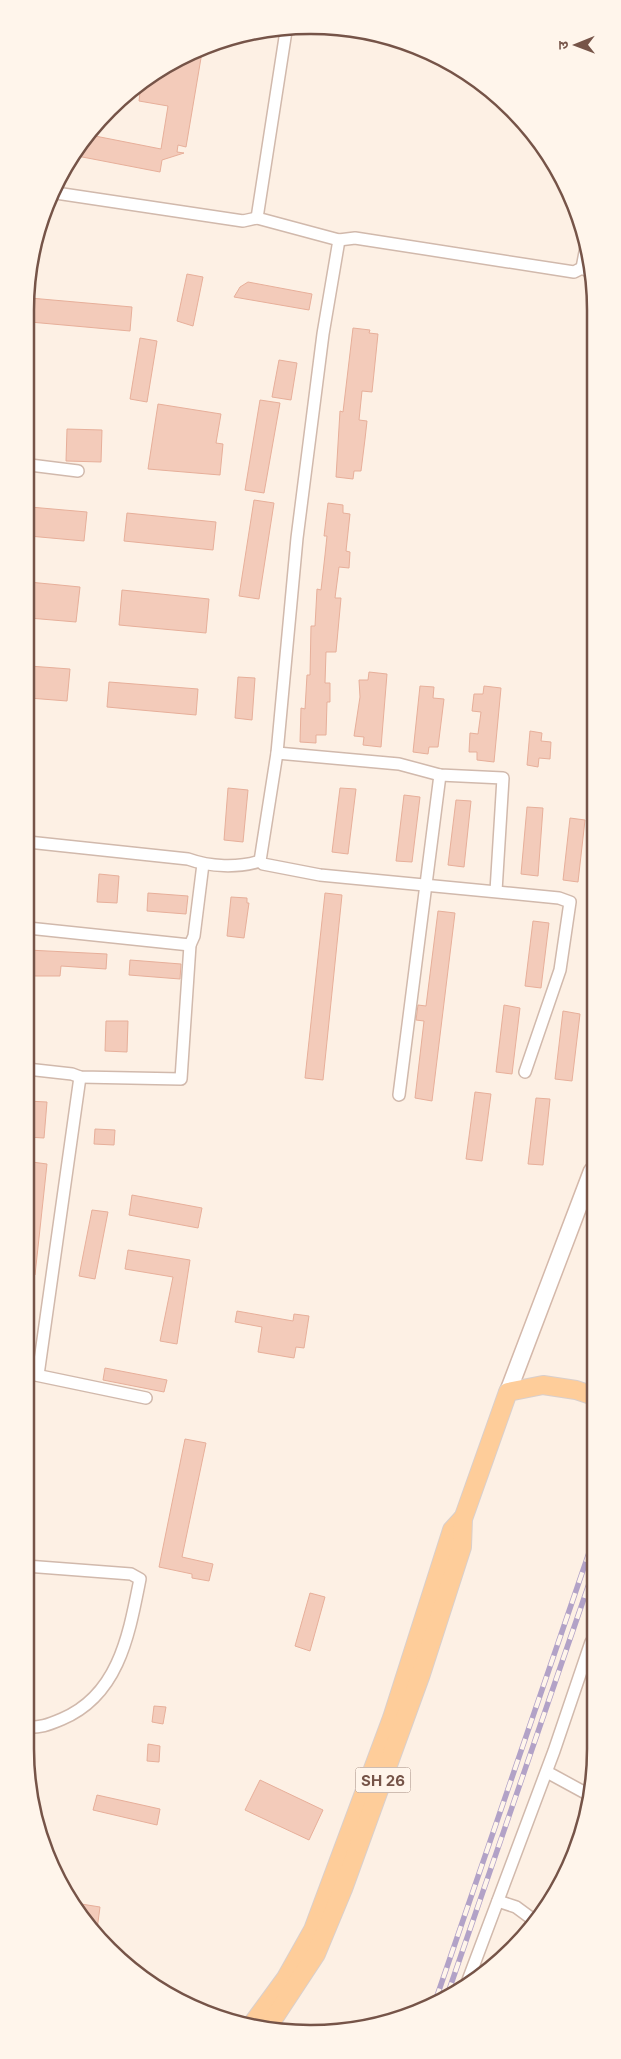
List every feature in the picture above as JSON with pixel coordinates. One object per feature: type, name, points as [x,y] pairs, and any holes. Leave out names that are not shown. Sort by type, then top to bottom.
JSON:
[{"type":"main road","points":[[508,1392],[543,1385],[587,1394]]},
{"type":"main road","name":"SH 26","points":[[271,2022],[316,1954],[343,1889],[421,1674],[462,1547],[463,1519],[508,1392]]},
{"type":"main road","points":[[255,2020],[286,1978],[313,1930],[392,1718],[452,1530],[463,1519]]},
{"type":"street","points":[[257,218],[285,35]]},
{"type":"street","points":[[60,194],[243,221],[257,218],[340,240],[355,238],[574,272],[582,268],[583,263]]},
{"type":"street","points":[[260,861],[277,753],[297,538],[323,334],[340,240]]},
{"type":"street","points":[[34,466],[78,471]]},
{"type":"street","points":[[277,753],[398,764],[440,775],[503,778],[496,891]]},
{"type":"street","points":[[399,1095],[440,775]]},
{"type":"street","points":[[34,843],[188,859],[203,864],[248,865],[260,861]]},
{"type":"street","points":[[260,861],[263,864],[320,875],[496,891],[559,898],[570,902],[560,970],[525,1072]]},
{"type":"street","points":[[34,1070],[72,1074],[80,1077],[181,1078],[190,945],[194,936],[203,864]]},
{"type":"street","points":[[34,929],[190,945]]},
{"type":"street","points":[[34,1362],[80,1077]]},
{"type":"street","points":[[508,1392],[587,1183]]},
{"type":"street","points":[[34,1374],[146,1398]]},
{"type":"street","points":[[34,1567],[131,1574],[140,1579],[129,1636],[106,1686],[79,1712],[40,1728],[34,1728]]},
{"type":"street","points":[[471,1974],[546,1772],[587,1654]]},
{"type":"street","points":[[546,1772],[584,1792]]},
{"type":"street","points":[[498,1902],[516,1907],[530,1917]]},
{"type":"building","points":[[201,57],[186,147],[178,145],[177,152],[184,153],[162,160],[160,172],[80,157],[96,136],[161,149],[168,106],[139,101],[140,93],[157,80]]},
{"type":"building","points":[[187,274],[203,277],[193,326],[177,321]]},
{"type":"building","points":[[248,282],[312,294],[309,310],[234,297],[240,287]]},
{"type":"building","points":[[34,298],[132,307],[130,331],[34,322]]},
{"type":"building","points":[[353,328],[370,330],[369,333],[378,334],[372,392],[362,391],[359,420],[367,421],[361,471],[354,471],[353,479],[336,477],[340,411],[343,412]]},
{"type":"building","points":[[140,338],[157,341],[147,402],[130,399]]},
{"type":"building","points":[[279,360],[297,363],[291,400],[272,397]]},
{"type":"building","points":[[260,400],[280,403],[264,493],[245,490]]},
{"type":"building","points":[[158,404],[221,414],[216,443],[223,444],[220,475],[148,469]]},
{"type":"building","points":[[67,429],[102,430],[101,462],[66,461]]},
{"type":"building","points":[[254,500],[274,503],[259,599],[239,596]]},
{"type":"building","points":[[328,503],[343,505],[343,513],[350,514],[346,551],[350,552],[349,568],[339,567],[335,598],[341,598],[336,652],[326,652],[325,683],[330,683],[330,702],[327,702],[326,735],[316,735],[316,743],[300,742],[301,708],[305,709],[307,675],[310,675],[311,626],[315,626],[317,589],[321,590],[327,536],[324,536]]},
{"type":"building","points":[[34,507],[87,512],[84,541],[34,536]]},
{"type":"building","points":[[127,513],[216,522],[213,550],[124,541]]},
{"type":"building","points":[[34,582],[80,587],[76,622],[34,618]]},
{"type":"building","points":[[122,590],[209,599],[206,633],[119,625]]},
{"type":"building","points":[[34,666],[70,669],[67,701],[34,698]]},
{"type":"building","points":[[369,672],[387,674],[381,747],[363,745],[364,737],[354,736],[360,697],[359,680],[368,680]]},
{"type":"building","points":[[238,677],[255,678],[252,720],[235,718]]},
{"type":"building","points":[[109,682],[198,689],[196,715],[107,707]]},
{"type":"building","points":[[420,686],[434,687],[433,698],[444,699],[438,747],[429,747],[428,754],[413,752]]},
{"type":"building","points":[[484,686],[501,688],[494,762],[477,760],[477,752],[469,752],[470,733],[478,734],[481,712],[472,711],[474,694],[483,694]]},
{"type":"building","points":[[530,731],[542,733],[541,741],[551,742],[550,759],[539,758],[538,767],[527,765]]},
{"type":"building","points":[[228,788],[248,790],[243,842],[224,840]]},
{"type":"building","points":[[340,788],[356,789],[348,854],[332,852]]},
{"type":"building","points":[[404,795],[420,797],[412,862],[396,861]]},
{"type":"building","points":[[456,800],[471,801],[464,867],[448,865]]},
{"type":"building","points":[[527,807],[543,808],[538,876],[521,874]]},
{"type":"building","points":[[570,818],[585,820],[578,882],[563,880]]},
{"type":"building","points":[[99,874],[119,876],[117,903],[97,902]]},
{"type":"building","points":[[148,893],[188,896],[186,914],[147,911]]},
{"type":"building","points":[[325,893],[342,895],[323,1080],[305,1078]]},
{"type":"building","points":[[231,897],[247,898],[247,903],[249,903],[244,938],[227,936]]},
{"type":"building","points":[[438,911],[455,913],[432,1101],[415,1098],[424,1021],[416,1020],[418,1005],[426,1006]]},
{"type":"building","points":[[533,921],[549,923],[541,988],[525,986]]},
{"type":"building","points":[[34,950],[107,954],[106,969],[61,966],[60,976],[34,976]]},
{"type":"building","points":[[130,960],[181,964],[180,979],[129,975]]},
{"type":"building","points":[[504,1005],[520,1008],[512,1074],[496,1072]]},
{"type":"building","points":[[563,1011],[580,1014],[572,1081],[555,1079]]},
{"type":"building","points":[[106,1021],[128,1021],[127,1052],[105,1051]]},
{"type":"building","points":[[475,1092],[491,1094],[482,1161],[466,1159]]},
{"type":"building","points":[[536,1098],[550,1099],[543,1165],[528,1164]]},
{"type":"building","points":[[34,1101],[47,1102],[44,1138],[34,1137]]},
{"type":"building","points":[[95,1129],[115,1130],[114,1145],[94,1144]]},
{"type":"building","points":[[34,1162],[47,1164],[34,1275]]},
{"type":"building","points":[[132,1195],[202,1208],[198,1228],[129,1215]]},
{"type":"building","points":[[92,1210],[108,1212],[95,1279],[79,1276]]},
{"type":"building","points":[[128,1250],[190,1260],[177,1344],[160,1341],[173,1277],[125,1269]]},
{"type":"building","points":[[237,1311],[293,1321],[294,1314],[309,1316],[304,1348],[296,1347],[294,1358],[258,1352],[262,1327],[235,1322]]},
{"type":"building","points":[[105,1368],[167,1380],[164,1392],[103,1380]]},
{"type":"building","points":[[185,1439],[206,1443],[182,1557],[213,1564],[209,1581],[192,1578],[192,1574],[159,1567]]},
{"type":"building","points":[[310,1593],[325,1597],[310,1651],[295,1646]]},
{"type":"building","points":[[154,1706],[166,1707],[163,1724],[152,1722]]},
{"type":"building","points":[[148,1744],[160,1746],[159,1762],[147,1761]]},
{"type":"building","points":[[260,1780],[323,1810],[309,1840],[245,1810]]},
{"type":"building","points":[[97,1795],[160,1809],[157,1825],[93,1810]]},
{"type":"building","points":[[81,1904],[100,1907],[98,1925]]},
{"type":"railway","points":[[438,1994],[587,1559]]},
{"type":"railway","points":[[450,1987],[587,1590]]}]
